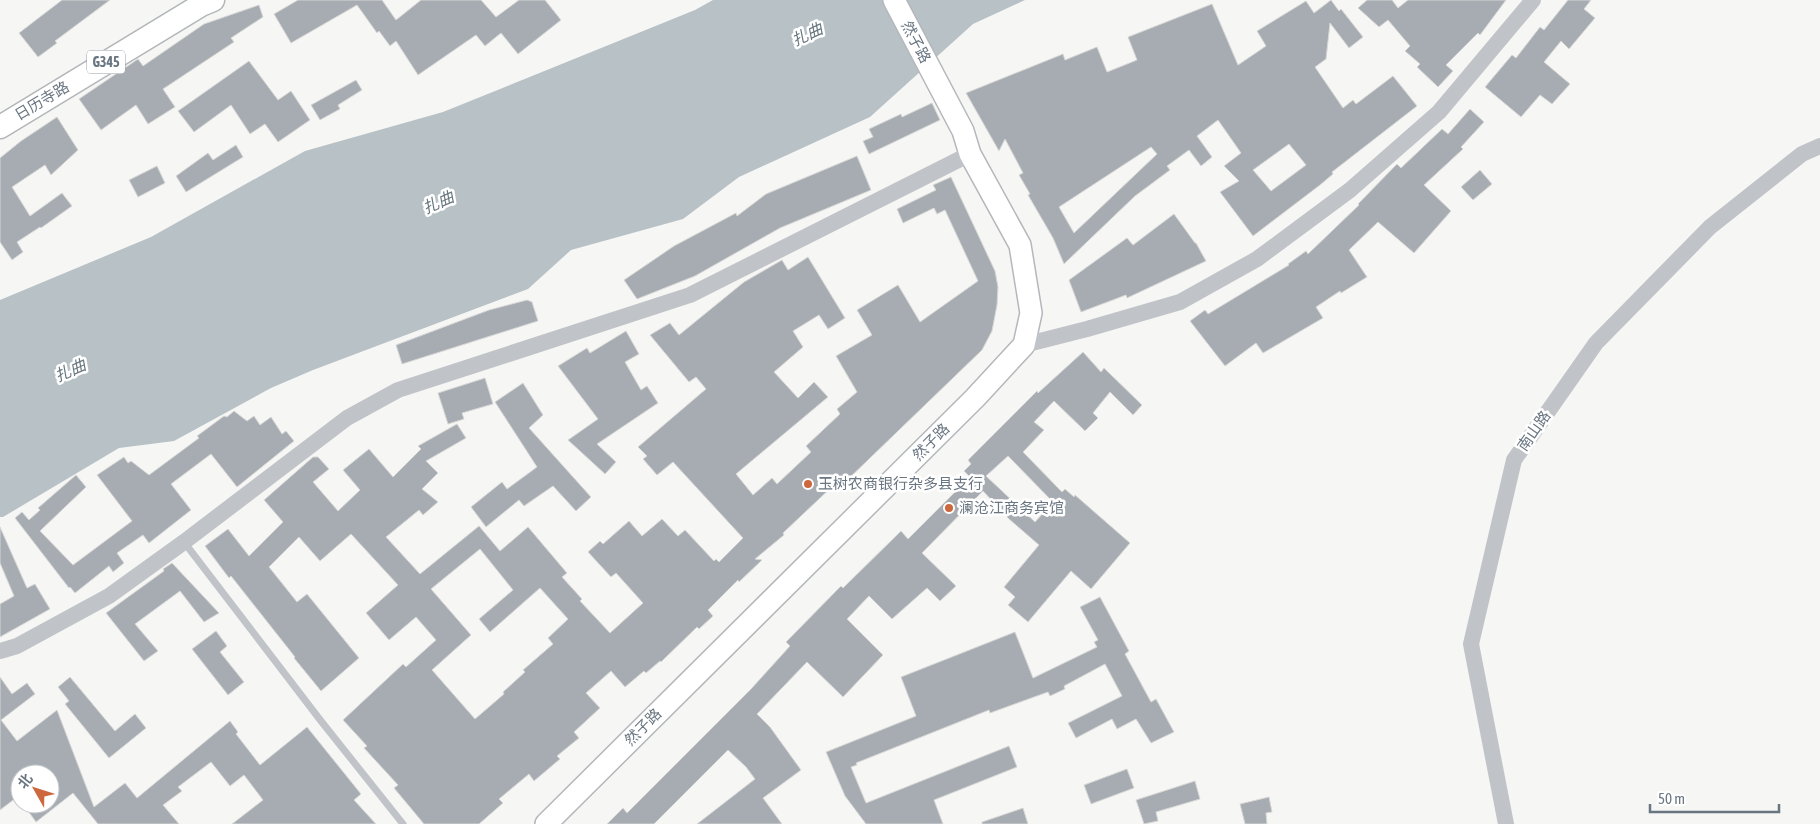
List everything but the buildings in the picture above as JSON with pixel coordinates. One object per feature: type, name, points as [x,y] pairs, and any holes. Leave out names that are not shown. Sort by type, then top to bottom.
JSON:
[{"type":"highway","name":"日历寺路","points":[[0,109],[183,0]]},
{"type":"highway","name":"日历寺路","points":[[0,127],[201,5],[213,0]]},
{"type":"main road","name":"然子路","points":[[546,824],[968,405],[1024,345],[1030,312],[1020,245],[970,154],[963,131],[894,0]]},
{"type":"street","points":[[1024,345],[1180,302],[1257,259],[1350,190],[1439,112],[1533,0]]},
{"type":"street","name":"南山路","points":[[1506,824],[1471,644],[1514,460],[1596,343],[1710,227],[1802,154],[1820,146]]},
{"type":"street","points":[[0,651],[16,646],[109,596],[184,542],[347,418],[398,390],[690,295],[970,154]]},
{"type":"lane","points":[[184,542],[321,721],[403,824]]},
{"type":"water","name":"扎曲","points":[[713,0],[1025,0],[973,24],[870,117],[739,177],[683,219],[571,250],[528,289],[313,370],[271,388],[174,441],[119,448],[3,517],[0,517],[0,300],[151,237],[305,151],[443,112],[695,10]]},
{"type":"place","name":"玉树农商银行杂多县支行","points":[[808,484]]},
{"type":"place","name":"澜沧江商务宾馆","points":[[949,508]]}]
